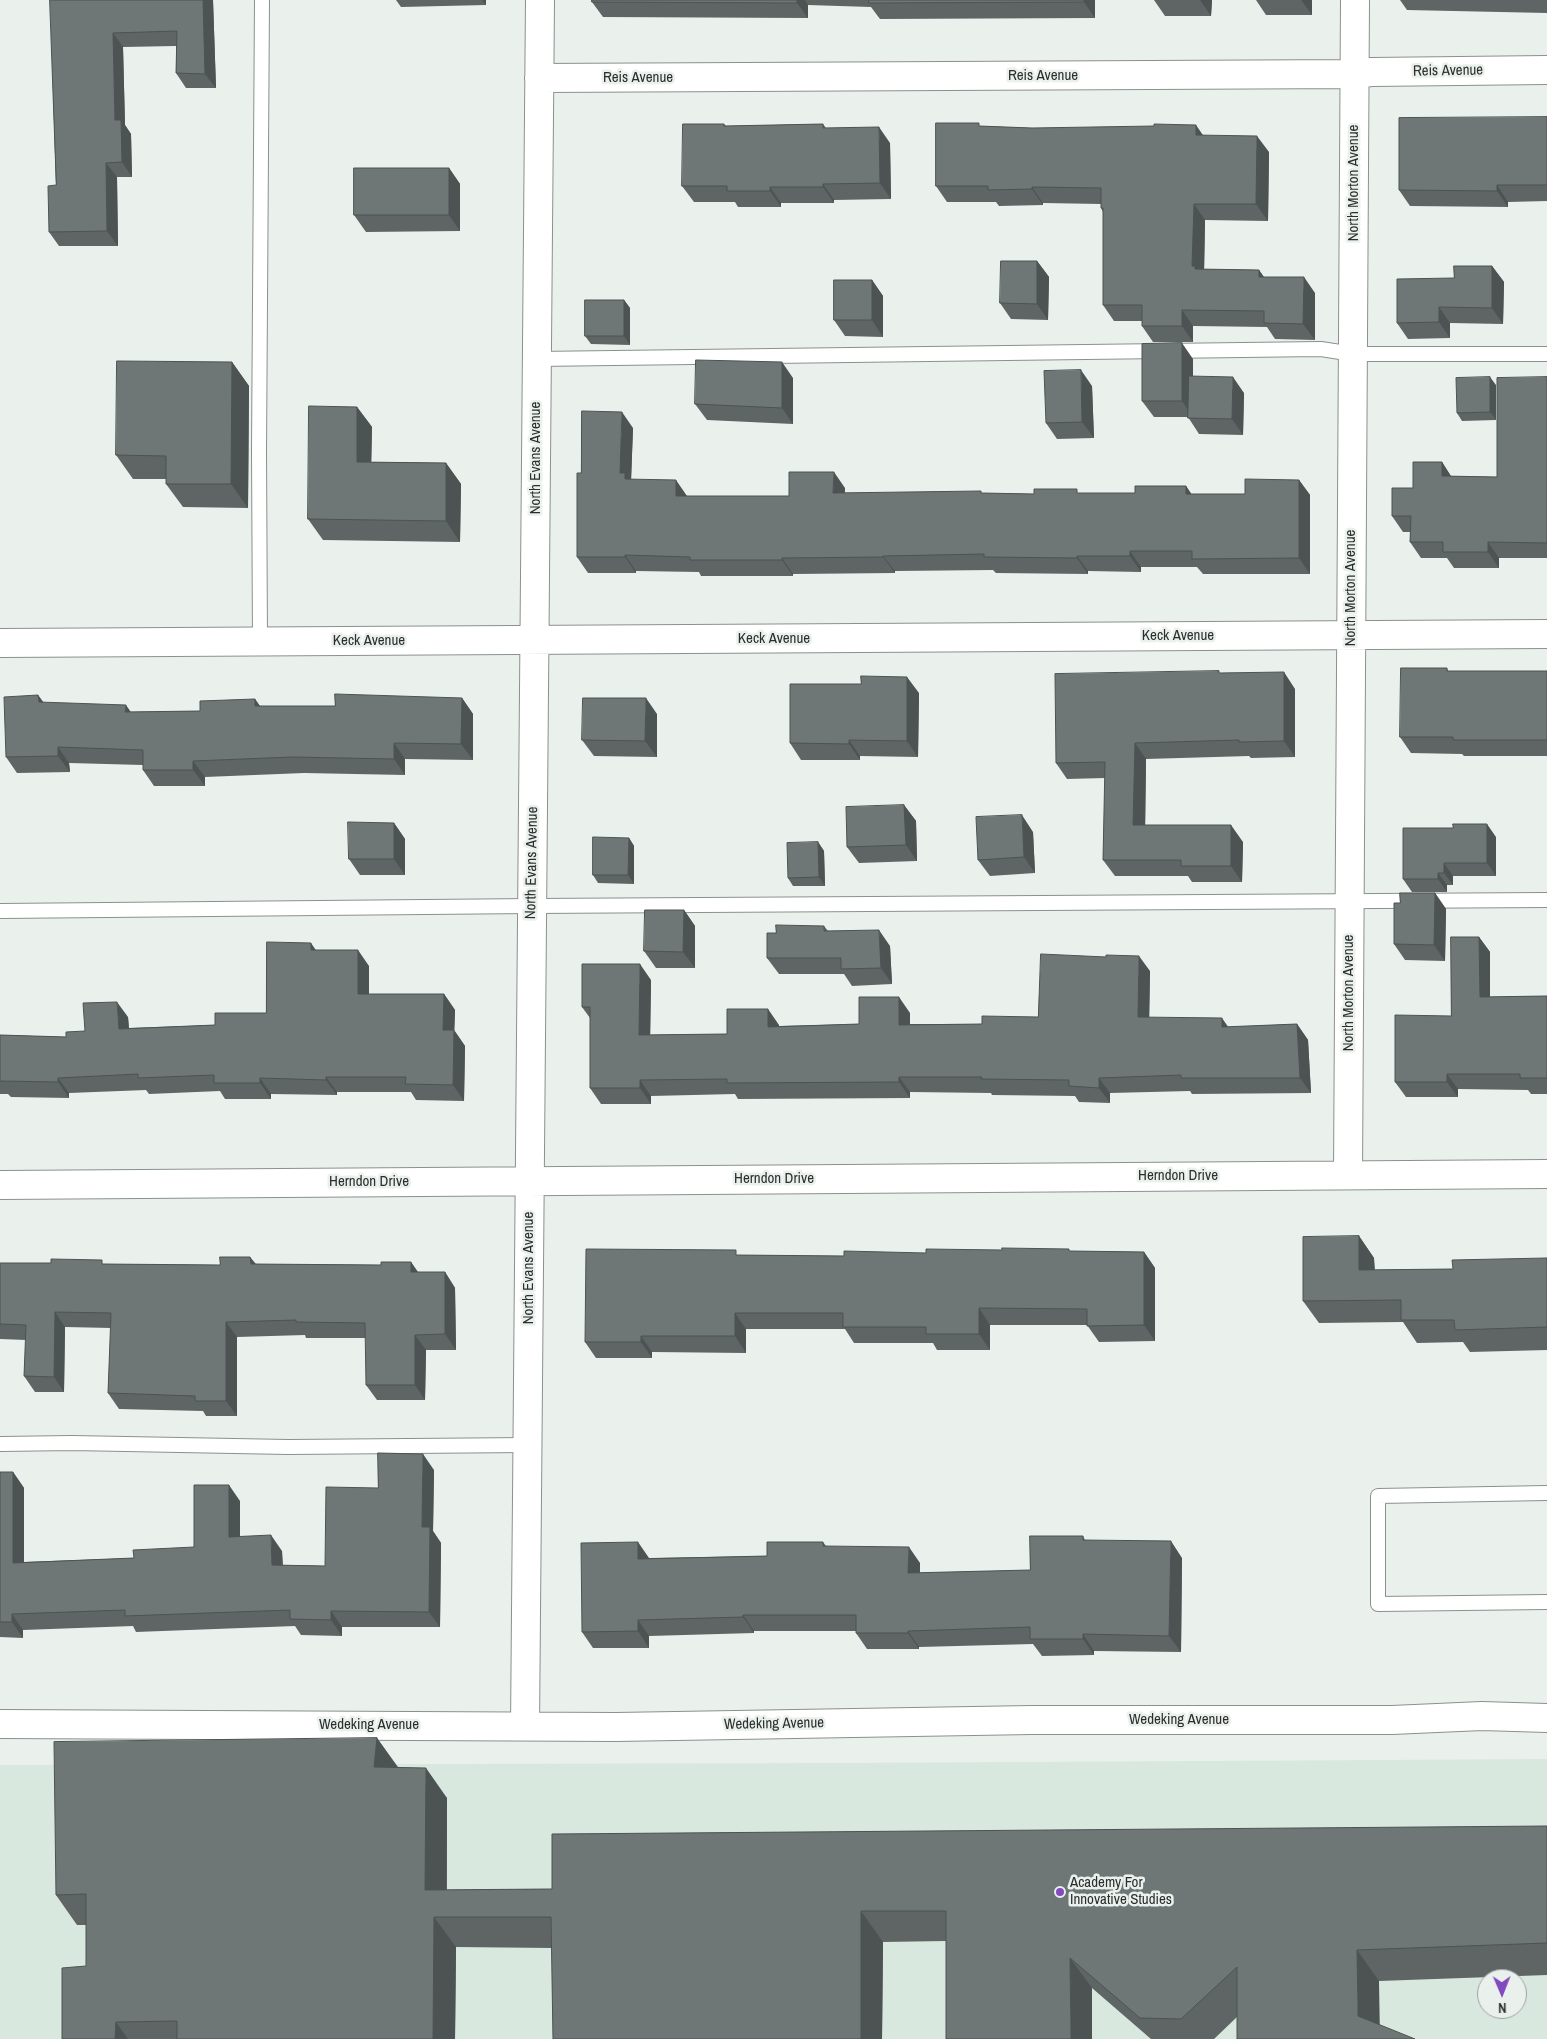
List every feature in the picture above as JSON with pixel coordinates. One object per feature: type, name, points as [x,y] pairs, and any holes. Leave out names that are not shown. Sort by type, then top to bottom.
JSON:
[{"type":"street","name":"North Evans Avenue","points":[[525,1725],[540,0]]},
{"type":"street","name":"North Morton Avenue","points":[[1348,1175],[1355,0]]},
{"type":"street","name":"Reis Avenue","points":[[539,78],[1354,74],[1371,72],[1547,70]]},
{"type":"street","name":"Keck Avenue","points":[[0,643],[1547,634]]},
{"type":"street","name":"Herndon Drive","points":[[0,1185],[1547,1174]]},
{"type":"street","name":"Wedeking Avenue","points":[[0,1724],[616,1726],[1041,1720],[1392,1720],[1482,1716],[1547,1718]]},
{"type":"lane","points":[[260,641],[262,0]]},
{"type":"lane","points":[[536,359],[1320,349],[1353,354],[1547,354]]},
{"type":"lane","points":[[0,911],[1547,900]]},
{"type":"lane","points":[[0,1444],[72,1443],[288,1447],[528,1445]]},
{"type":"lane","points":[[1547,1493],[1378,1496],[1378,1604],[1547,1602]]},
{"type":"shaded area","points":[[1547,1759],[1547,2039],[0,2039],[0,1765]]},
{"type":"building","points":[[50,0],[203,0],[205,74],[176,73],[177,31],[113,33],[115,120],[121,120],[122,162],[106,163],[107,231],[49,232],[48,186],[56,185]]},
{"type":"building","points":[[592,0],[797,0],[797,3],[592,2]]},
{"type":"building","points":[[869,0],[1084,0],[1084,2],[869,3]]},
{"type":"building","points":[[1547,117],[1547,185],[1497,185],[1497,191],[1399,190],[1399,118]]},
{"type":"building","points":[[936,123],[979,123],[979,126],[1032,128],[1154,126],[1154,124],[1196,125],[1196,135],[1257,136],[1256,204],[1194,204],[1192,266],[1195,266],[1195,269],[1259,270],[1259,277],[1304,277],[1303,324],[1264,323],[1264,311],[1182,310],[1182,326],[1142,326],[1142,305],[1103,305],[1103,208],[1101,208],[1101,188],[1032,187],[1032,189],[988,190],[988,186],[936,186]]},
{"type":"building","points":[[683,124],[724,124],[724,126],[823,124],[823,128],[879,127],[880,183],[823,184],[823,187],[770,187],[770,191],[727,191],[727,186],[682,186]]},
{"type":"building","points":[[354,168],[449,168],[449,215],[354,215]]},
{"type":"building","points":[[1001,261],[1037,261],[1037,304],[1000,303]]},
{"type":"building","points":[[1454,266],[1492,266],[1492,308],[1439,307],[1439,322],[1397,323],[1397,279],[1454,278]]},
{"type":"building","points":[[834,280],[872,280],[872,320],[834,320]]},
{"type":"building","points":[[585,300],[624,300],[624,336],[585,336]]},
{"type":"building","points":[[1182,343],[1182,401],[1142,401],[1142,344]]},
{"type":"building","points":[[696,360],[782,362],[782,408],[695,404]]},
{"type":"building","points":[[117,361],[232,362],[231,484],[166,484],[166,456],[116,455]]},
{"type":"building","points":[[1081,370],[1082,422],[1046,423],[1044,371]]},
{"type":"building","points":[[1189,376],[1233,377],[1232,419],[1188,418]]},
{"type":"building","points":[[1490,377],[1490,412],[1457,413],[1456,378]]},
{"type":"building","points":[[1547,377],[1547,543],[1488,542],[1488,552],[1443,552],[1443,542],[1410,542],[1411,516],[1392,516],[1392,488],[1413,488],[1413,462],[1442,462],[1442,476],[1497,477],[1497,378]]},
{"type":"building","points":[[309,406],[357,407],[357,462],[446,463],[446,521],[308,519]]},
{"type":"building","points":[[582,411],[622,412],[620,473],[625,473],[625,479],[676,480],[676,496],[789,496],[789,472],[834,472],[833,493],[981,491],[981,493],[1034,494],[1034,489],[1077,489],[1077,493],[1135,493],[1135,486],[1186,486],[1186,494],[1245,494],[1245,479],[1299,480],[1299,558],[1192,559],[1192,551],[1130,551],[1130,556],[1077,556],[1077,558],[984,557],[984,554],[782,558],[782,560],[690,560],[690,557],[625,555],[625,557],[577,557],[577,473],[581,473]]},
{"type":"building","points":[[1401,668],[1447,668],[1447,671],[1547,671],[1547,740],[1453,740],[1453,737],[1400,737]]},
{"type":"building","points":[[1219,671],[1219,673],[1284,672],[1284,741],[1239,742],[1239,740],[1135,743],[1133,825],[1231,825],[1231,866],[1181,866],[1181,860],[1103,860],[1105,762],[1056,763],[1055,674]]},
{"type":"building","points":[[861,676],[907,677],[907,741],[849,740],[849,744],[790,743],[790,684],[861,684]]},
{"type":"building","points":[[335,694],[462,698],[461,744],[394,743],[394,759],[293,757],[193,761],[193,770],[143,770],[143,750],[58,747],[58,756],[6,757],[4,697],[38,695],[39,702],[126,705],[125,712],[200,711],[200,701],[255,699],[255,706],[335,706]]},
{"type":"building","points":[[583,698],[646,698],[645,741],[582,740]]},
{"type":"building","points":[[904,805],[906,845],[847,847],[846,807]]},
{"type":"building","points":[[1022,815],[1024,857],[978,860],[976,817]]},
{"type":"building","points":[[348,822],[394,823],[394,859],[349,859]]},
{"type":"building","points":[[1453,824],[1487,824],[1487,863],[1444,863],[1444,873],[1438,873],[1438,879],[1403,879],[1403,828],[1453,828]]},
{"type":"building","points":[[593,837],[629,838],[628,875],[593,875]]},
{"type":"building","points":[[818,842],[819,877],[788,878],[787,843]]},
{"type":"building","points":[[1400,893],[1435,893],[1434,945],[1394,944],[1394,903],[1400,903]]},
{"type":"building","points":[[645,910],[684,910],[683,952],[644,951]]},
{"type":"building","points":[[776,925],[824,926],[824,931],[879,930],[881,968],[841,969],[841,958],[767,958],[767,933],[776,933]]},
{"type":"building","points":[[1451,937],[1479,937],[1480,997],[1547,996],[1547,1078],[1520,1078],[1520,1074],[1447,1074],[1447,1082],[1395,1082],[1395,1015],[1451,1016]]},
{"type":"building","points":[[267,942],[311,943],[311,950],[358,950],[358,994],[444,994],[443,1030],[454,1030],[453,1085],[405,1084],[406,1077],[326,1077],[326,1080],[260,1078],[260,1083],[214,1083],[214,1075],[138,1078],[138,1074],[58,1078],[58,1082],[0,1081],[0,1035],[66,1037],[66,1032],[85,1031],[83,1003],[117,1002],[119,1029],[215,1025],[215,1013],[266,1013]]},
{"type":"building","points":[[1041,954],[1106,957],[1106,955],[1139,956],[1138,1017],[1222,1018],[1222,1027],[1297,1024],[1300,1078],[1181,1078],[1181,1075],[1099,1078],[1099,1088],[1069,1086],[1069,1080],[981,1079],[982,1077],[899,1077],[899,1082],[727,1083],[727,1079],[640,1080],[640,1088],[590,1088],[590,1007],[582,1007],[582,964],[640,964],[639,1035],[727,1034],[727,1009],[768,1009],[768,1027],[859,1024],[859,997],[899,997],[899,1025],[982,1024],[982,1016],[1038,1017]]},
{"type":"building","points":[[1359,1236],[1359,1270],[1453,1269],[1452,1260],[1547,1258],[1547,1327],[1455,1330],[1454,1320],[1401,1320],[1401,1300],[1303,1301],[1303,1237]]},
{"type":"building","points":[[1002,1248],[1144,1252],[1144,1325],[1087,1326],[1087,1309],[979,1308],[979,1334],[926,1334],[926,1327],[843,1327],[843,1313],[735,1313],[735,1336],[641,1336],[641,1342],[585,1342],[586,1249],[736,1250],[736,1255],[844,1256],[844,1251],[926,1253],[926,1249],[1002,1250]]},
{"type":"building","points":[[220,1257],[250,1257],[251,1264],[381,1265],[381,1262],[411,1262],[411,1272],[445,1272],[445,1334],[415,1335],[415,1385],[366,1385],[365,1323],[296,1322],[296,1320],[226,1322],[226,1401],[195,1401],[195,1396],[108,1393],[111,1313],[55,1312],[54,1377],[24,1376],[26,1325],[0,1324],[0,1263],[51,1263],[51,1259],[102,1260],[102,1264],[220,1265]]},
{"type":"building","points":[[378,1453],[423,1454],[422,1527],[430,1527],[429,1612],[331,1611],[331,1620],[290,1619],[290,1610],[125,1616],[125,1610],[12,1614],[12,1622],[0,1622],[0,1472],[13,1472],[13,1563],[134,1558],[133,1550],[194,1547],[194,1485],[229,1485],[229,1537],[271,1535],[272,1565],[325,1566],[326,1487],[378,1488]]},
{"type":"building","points":[[1030,1536],[1083,1536],[1083,1540],[1171,1541],[1169,1636],[1083,1634],[1083,1639],[1030,1639],[1030,1627],[908,1631],[908,1633],[856,1633],[856,1615],[743,1615],[743,1617],[638,1620],[638,1631],[582,1632],[581,1543],[638,1542],[638,1559],[767,1556],[767,1542],[823,1542],[823,1546],[909,1547],[908,1573],[1030,1570]]},
{"type":"building","name":"Academy For Innovative Studies","points":[[377,1738],[374,1767],[426,1768],[425,1890],[552,1889],[552,1834],[1547,1826],[1547,1943],[1357,1950],[1358,2016],[1415,2039],[1237,2039],[1237,1967],[1181,2019],[1140,2018],[1070,1958],[1071,2039],[946,2039],[946,1911],[861,1911],[861,2039],[553,2039],[551,1917],[434,1917],[433,2039],[177,2039],[177,2021],[116,2022],[115,2039],[62,2039],[62,1968],[86,1966],[86,1894],[56,1895],[54,1742]]},
{"type":"place","name":"Academy For Innovative Studies","points":[[1060,1892]]}]
